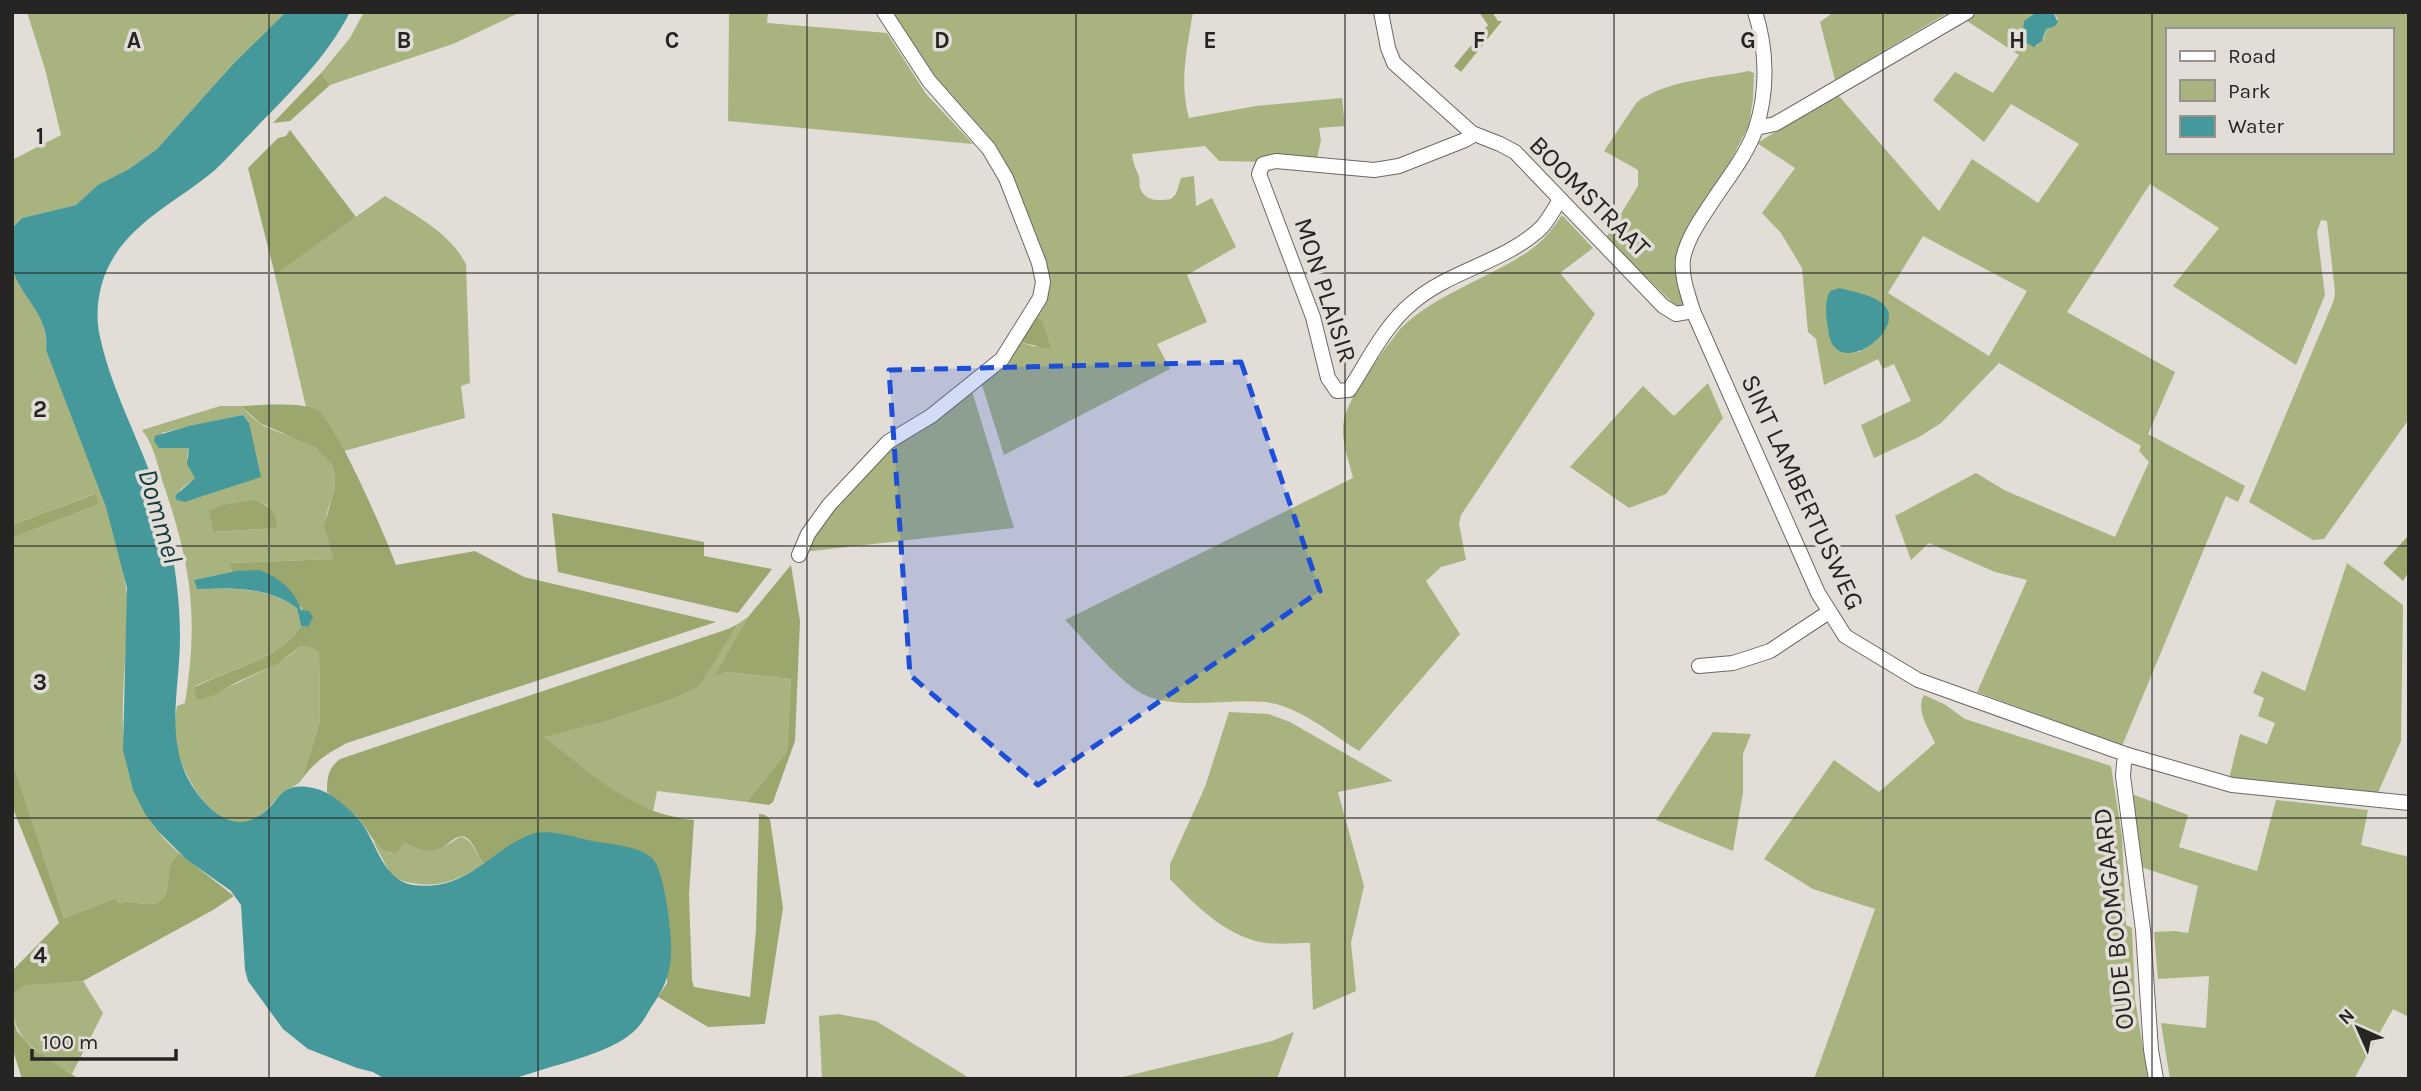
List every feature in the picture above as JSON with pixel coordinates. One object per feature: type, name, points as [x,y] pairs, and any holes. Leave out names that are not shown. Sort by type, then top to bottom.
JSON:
[{"type":"street","points":[[799,555],[808,534],[830,505],[888,442],[931,416],[1002,359],[1041,298],[1043,282],[1039,263],[1006,178],[989,149],[929,81],[884,12]]},
{"type":"street","name":"BOOMSTRAAT","points":[[1381,12],[1388,48],[1394,63],[1472,133],[1515,152],[1663,306],[1676,314],[1693,311]]},
{"type":"street","name":"SINT LAMBERTUSWEG","points":[[1755,12],[1764,46],[1765,65],[1756,128],[1689,239],[1682,269],[1693,311],[1818,593],[1845,636],[1918,680],[2128,755],[2232,785],[2409,803]]},
{"type":"street","points":[[1756,128],[1776,124],[1967,12]]},
{"type":"street","name":"MON PLAISIR","points":[[1472,133],[1473,135],[1465,140],[1399,166],[1374,170],[1289,162],[1263,164],[1259,174],[1314,317],[1328,378],[1337,391],[1349,390],[1396,319],[1413,302],[1432,289],[1527,240],[1544,225],[1560,200]]},
{"type":"street","points":[[1699,666],[1733,663],[1770,651],[1829,612]]},
{"type":"street","name":"OUDE BOOMGAARD","points":[[2128,755],[2123,776],[2143,930],[2151,1050],[2156,1079]]},
{"type":"highlighted area","points":[[1241,362],[1320,591],[1038,785],[910,675],[889,370]]},
{"type":"green space","points":[[27,12],[286,12],[234,63],[157,149],[129,169],[99,185],[76,205],[22,218],[12,228],[12,160],[61,135],[45,69]]},
{"type":"green space","points":[[364,12],[521,12],[453,44],[330,85],[321,73],[350,38]]},
{"type":"green space","points":[[729,12],[768,12],[767,23],[887,33],[926,94],[973,144],[728,121]]},
{"type":"green space","points":[[890,12],[1193,12],[1184,79],[1189,118],[1256,106],[1342,98],[1345,126],[1319,128],[1321,140],[1316,163],[1219,161],[1205,146],[1132,154],[1140,188],[1149,198],[1171,199],[1176,194],[1181,178],[1194,176],[1196,206],[1212,198],[1236,247],[1187,275],[1207,322],[1157,344],[1170,369],[1004,455],[981,382],[1019,342],[1036,347],[1034,316],[1044,284],[1021,208]]},
{"type":"green space","points":[[1479,12],[1492,12],[1498,21],[1502,21],[1461,72],[1454,66],[1488,25]]},
{"type":"green space","points":[[1834,12],[1949,12],[1835,80],[1820,22]]},
{"type":"green space","points":[[1976,12],[2036,12],[2027,20],[2022,39],[2037,46],[2044,38],[2046,29],[2054,27],[2058,19],[2053,12],[2409,12],[2409,419],[2324,539],[2313,540],[2249,502],[2334,300],[2327,221],[2321,220],[2317,232],[2325,295],[2296,365],[2173,286],[2219,228],[2150,184],[2067,312],[2175,372],[2148,434],[2245,486],[2238,502],[2226,496],[2122,746],[1977,692],[2027,580],[1995,572],[1929,543],[1911,560],[1895,516],[1976,473],[2006,491],[2115,537],[2149,462],[2139,451],[2141,446],[1999,363],[1941,423],[1919,437],[1874,458],[1861,425],[1911,401],[1894,364],[1883,369],[1878,359],[1824,385],[1816,339],[1808,332],[1802,268],[1781,233],[1762,213],[1795,168],[1757,143],[1838,95],[1939,211],[1972,159],[2038,203],[2079,144],[2011,104],[1984,142],[1933,100],[1955,72],[1993,93],[2019,55],[1964,19]],"holes":[[[1923,236],[2027,291],[1989,356],[1888,293]],[[1840,288],[1880,303],[1876,341],[1859,352],[1846,353]]]},
{"type":"green space","points":[[1749,71],[1754,73],[1749,125],[1728,166],[1699,211],[1677,272],[1679,291],[1686,309],[1680,310],[1606,238],[1638,186],[1638,170],[1604,151],[1637,102],[1649,95],[1676,84]]},
{"type":"green space","points":[[321,73],[330,85],[290,121],[273,123]]},
{"type":"green space","points":[[290,130],[356,217],[275,275],[248,168],[278,138],[286,136]]},
{"type":"green space","points":[[385,196],[441,233],[466,264],[470,383],[461,386],[465,418],[344,451],[325,419],[306,407],[275,275]]},
{"type":"green space","points":[[1562,215],[1593,248],[1560,273],[1595,314],[1461,515],[1459,523],[1466,560],[1441,567],[1426,581],[1460,634],[1359,751],[1302,715],[1278,705],[1251,701],[1175,702],[1147,696],[1115,673],[1065,620],[1353,478],[1344,442],[1343,427],[1347,409],[1360,385],[1401,328],[1431,305],[1533,248],[1549,233]]},
{"type":"green space","points":[[12,267],[44,328],[46,350],[103,496],[120,556],[128,609],[123,731],[132,783],[142,807],[158,831],[179,853],[171,864],[163,899],[158,902],[118,903],[116,898],[64,918],[12,760],[12,538],[99,504],[94,494],[12,525]]},
{"type":"green space","points":[[1034,316],[1042,321],[1051,349],[1019,342]]},
{"type":"green space","points":[[1708,383],[1723,418],[1666,494],[1629,508],[1570,467],[1643,386],[1674,416]]},
{"type":"green space","points":[[972,391],[1014,528],[803,552],[811,535],[879,456]]},
{"type":"green space","points":[[220,406],[241,406],[261,424],[316,448],[332,464],[335,475],[335,486],[326,517],[327,534],[334,559],[229,563],[232,572],[194,580],[197,589],[249,590],[286,601],[297,608],[301,626],[281,647],[267,655],[195,686],[215,695],[271,667],[301,646],[319,652],[320,721],[302,779],[281,794],[262,814],[248,822],[235,823],[222,818],[210,808],[190,780],[178,751],[175,735],[177,706],[185,703],[189,672],[192,616],[190,590],[172,510],[152,447],[142,430]],"holes":[[[243,415],[249,428],[240,484],[185,502],[180,490],[195,478],[187,457],[189,448],[161,433]],[[256,500],[268,506],[276,528],[215,532]]]},
{"type":"green space","points":[[241,406],[310,407],[325,418],[360,481],[396,565],[475,551],[524,577],[716,622],[347,743],[322,758],[302,779],[320,721],[319,652],[301,646],[277,664],[215,695],[196,700],[195,687],[267,655],[281,647],[301,626],[308,627],[301,607],[236,571],[232,572],[229,563],[334,559],[324,526],[335,487],[335,474],[331,463],[316,448],[260,423]]},
{"type":"green space","points":[[95,494],[99,504],[12,538],[12,525]]},
{"type":"green space","points":[[256,500],[274,514],[276,528],[214,532],[209,510]]},
{"type":"green space","points":[[552,513],[704,542],[704,556],[772,569],[738,613],[558,572]]},
{"type":"green space","points":[[2409,535],[2409,571],[2403,581],[2383,563]]},
{"type":"green space","points":[[2347,563],[2403,605],[2401,741],[2376,797],[2229,779],[2240,734],[2267,744],[2275,723],[2258,716],[2264,698],[2253,693],[2262,671],[2305,691]]},
{"type":"green space","points":[[791,565],[800,621],[795,741],[773,802],[769,805],[747,802],[787,751],[791,679],[727,672],[715,676],[748,617]]},
{"type":"green space","points":[[748,617],[717,675],[727,672],[791,679],[787,751],[747,802],[657,791],[653,812],[610,789],[543,737],[604,722],[673,699],[698,686],[738,624]]},
{"type":"green space","points":[[738,624],[699,686],[673,699],[604,722],[544,737],[596,778],[632,801],[651,810],[694,820],[689,895],[694,987],[750,997],[756,930],[759,814],[770,819],[783,908],[765,1024],[708,1027],[658,997],[667,983],[667,909],[657,867],[640,851],[548,833],[530,835],[484,864],[471,842],[462,836],[432,851],[404,843],[396,853],[389,852],[378,845],[357,817],[327,792],[329,774],[340,759]]},
{"type":"green space","points":[[1924,695],[1944,704],[1965,719],[2111,766],[2122,836],[2126,925],[2132,928],[2135,999],[2148,1079],[1814,1079],[1875,909],[1813,889],[1764,859],[1834,760],[1879,792],[1935,743],[1922,713]]},
{"type":"green space","points":[[1229,712],[1269,714],[1290,722],[1393,781],[1338,792],[1364,886],[1351,943],[1356,991],[1313,1010],[1310,943],[1266,943],[1247,938],[1222,925],[1170,879],[1170,864],[1205,787]]},
{"type":"green space","points":[[1713,732],[1751,734],[1743,754],[1743,792],[1733,851],[1656,820]]},
{"type":"green space","points":[[12,760],[64,918],[116,898],[118,903],[158,902],[163,899],[171,864],[179,853],[234,896],[83,981],[26,985],[12,997],[12,971],[59,923],[12,806]]},
{"type":"green space","points":[[2129,793],[2188,815],[2179,847],[2257,871],[2276,800],[2368,810],[2361,845],[2409,857],[2409,1017],[2393,1009],[2354,1079],[2170,1079],[2161,1023],[2206,1028],[2209,976],[2158,979],[2154,932],[2188,933],[2198,886],[2141,867]]},
{"type":"green space","points":[[460,837],[468,840],[484,864],[461,877],[428,885],[392,877],[373,841],[390,853],[404,843],[432,850]]},
{"type":"green space","points":[[83,981],[103,1013],[72,1074],[23,1038],[13,1016],[12,1000],[18,989],[30,984]]},
{"type":"green space","points":[[12,1014],[17,1031],[32,1048],[79,1079],[22,1079],[12,1047]]},
{"type":"green space","points":[[838,1014],[876,1021],[971,1079],[822,1079],[819,1016]]},
{"type":"green space","points":[[1294,1032],[1277,1079],[1114,1079],[1272,1041]]},
{"type":"water","name":"Dommel","points":[[286,12],[350,12],[329,47],[290,93],[224,162],[154,215],[126,240],[106,272],[99,295],[98,329],[106,361],[152,477],[172,552],[180,623],[175,718],[180,757],[186,775],[204,802],[230,820],[239,822],[258,817],[282,793],[292,787],[312,788],[329,794],[361,822],[394,876],[413,885],[449,882],[464,876],[517,841],[540,832],[626,847],[652,858],[660,874],[666,897],[671,950],[666,981],[659,995],[639,1026],[622,1040],[575,1060],[514,1078],[478,1081],[385,1079],[373,1072],[308,1049],[283,1029],[248,981],[241,905],[231,891],[186,859],[158,831],[145,814],[133,790],[123,750],[127,588],[106,507],[46,350],[44,327],[12,268],[12,228],[22,218],[76,205],[98,185],[129,169],[157,149],[234,63]]},
{"type":"water","points":[[2036,12],[2053,12],[2058,22],[2054,27],[2046,29],[2042,41],[2034,47],[2023,41],[2022,34],[2024,21]]},
{"type":"water","points":[[1840,288],[1876,299],[1885,306],[1889,317],[1886,328],[1878,339],[1854,353],[1842,352],[1833,344],[1828,328],[1828,295],[1830,291]]},
{"type":"water","points":[[243,415],[249,423],[261,477],[185,502],[177,500],[175,496],[195,478],[187,464],[189,448],[159,448],[154,441],[155,436]]},
{"type":"water","points":[[259,570],[285,585],[301,610],[309,611],[313,617],[308,627],[301,626],[297,608],[274,596],[248,590],[197,589],[194,580],[236,571]]}]
